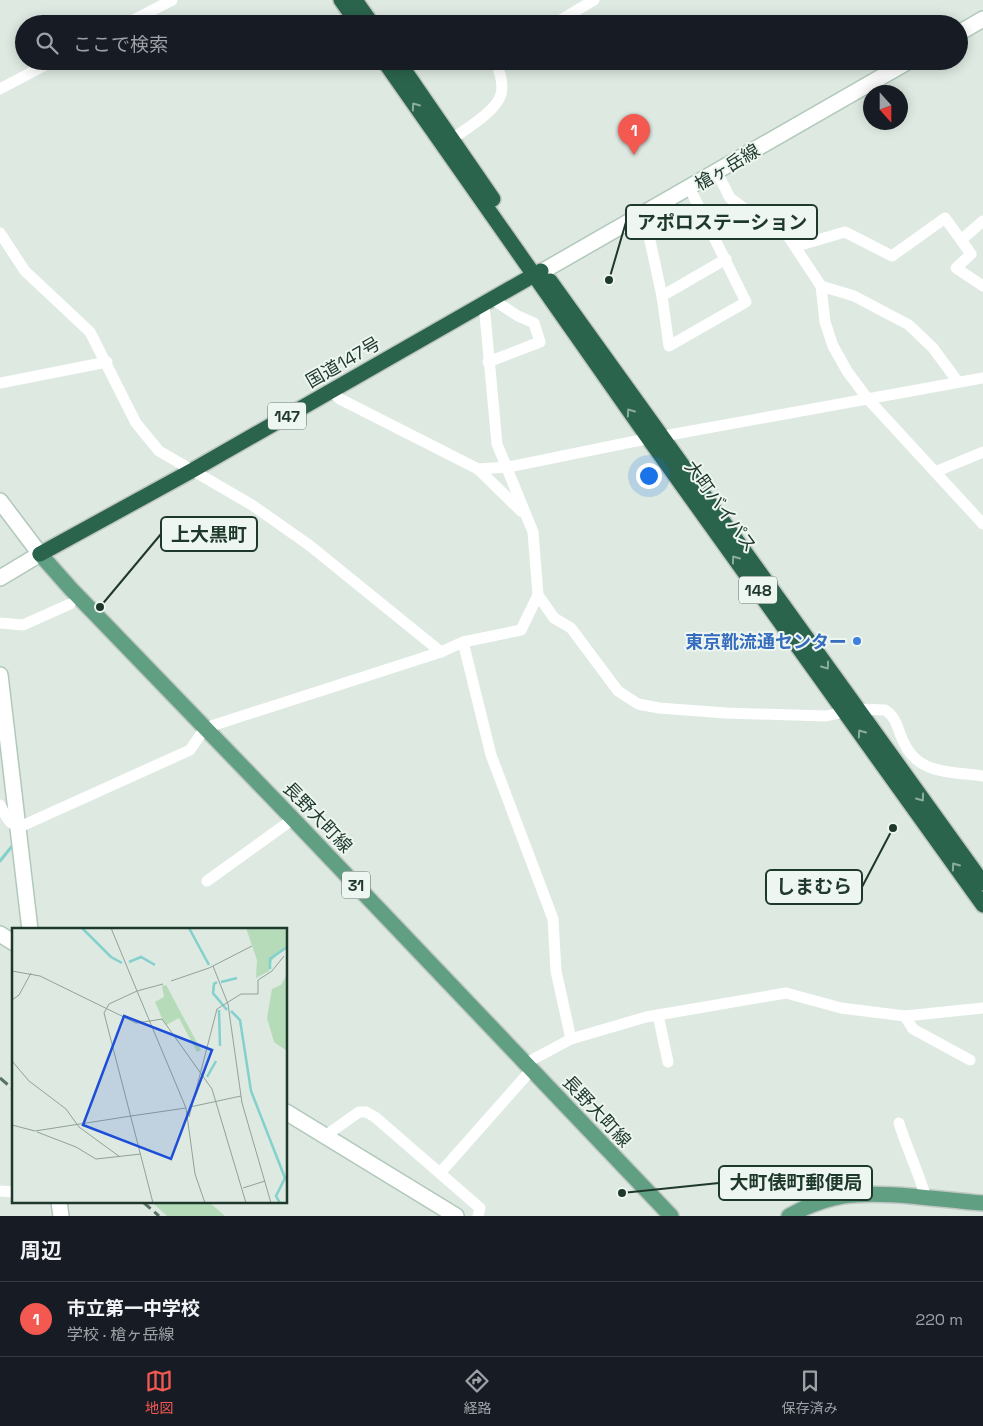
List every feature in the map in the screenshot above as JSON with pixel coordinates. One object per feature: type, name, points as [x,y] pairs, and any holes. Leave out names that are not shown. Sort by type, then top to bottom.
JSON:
[{"type":"highway","points":[[342,0],[352,15]]},
{"type":"highway","points":[[355,0],[366,15]]},
{"type":"highway","points":[[391,70],[538,273]]},
{"type":"highway","points":[[404,70],[538,273]]},
{"type":"highway","name":"国道147号","points":[[40,554],[193,470],[538,273]]},
{"type":"highway","name":"大町バイパス","points":[[538,273],[852,711],[983,883]]},
{"type":"highway","name":"大町バイパス","points":[[852,711],[983,905]]},
{"type":"main road","name":"長野大町線","points":[[40,554],[71,589],[294,819],[671,1216]]},
{"type":"main road","points":[[789,1216],[804,1208],[843,1196],[888,1195],[983,1203]]},
{"type":"street","points":[[143,15],[172,0]]},
{"type":"street","points":[[569,15],[594,0]]},
{"type":"street","points":[[968,28],[983,19]]},
{"type":"street","points":[[0,89],[36,70]]},
{"type":"street","points":[[452,140],[487,114],[500,96],[501,78],[499,70]]},
{"type":"street","name":"槍ヶ岳線","points":[[538,273],[690,188],[893,70]]},
{"type":"street","points":[[717,172],[730,198],[764,223],[780,224],[797,246],[821,286],[826,322],[834,346],[867,398],[983,524]]},
{"type":"street","points":[[644,213],[662,296],[669,346],[746,302],[690,188]]},
{"type":"street","points":[[797,246],[845,232],[892,256],[946,218],[971,254],[956,268],[983,286]]},
{"type":"street","points":[[961,240],[983,221]]},
{"type":"street","points":[[0,233],[25,271],[90,332],[107,362],[136,423],[159,451],[252,505],[309,545],[441,652]]},
{"type":"street","points":[[662,296],[726,259]]},
{"type":"street","points":[[821,286],[854,296],[909,325],[933,348],[958,382]]},
{"type":"street","points":[[17,827],[82,800],[190,750],[205,728],[441,652],[463,642],[522,630],[538,595],[533,532],[524,514],[498,444],[488,362],[488,302],[534,323],[540,342],[488,362]]},
{"type":"street","points":[[0,384],[107,362]]},
{"type":"street","points":[[478,469],[508,467],[867,398],[983,378]]},
{"type":"street","points":[[330,391],[340,398],[478,469],[524,514]]},
{"type":"street","points":[[935,472],[983,452]]},
{"type":"street","points":[[0,501],[40,554],[0,578]]},
{"type":"street","points":[[538,595],[554,618],[571,628],[618,691],[638,704],[659,708],[726,713],[826,716],[852,711],[885,710],[891,714],[910,754],[920,764],[938,770],[983,776]]},
{"type":"street","points":[[0,623],[23,625],[70,604]]},
{"type":"street","points":[[463,642],[491,755],[553,919],[556,971],[571,1039]]},
{"type":"street","points":[[0,675],[30,928]]},
{"type":"street","points":[[0,805],[10,822],[17,827]]},
{"type":"street","points":[[207,881],[294,819]]},
{"type":"street","points":[[0,934],[12,942]]},
{"type":"street","points":[[440,1173],[529,1066],[571,1039],[658,1015],[786,993],[841,1008],[904,1016],[983,1008]]},
{"type":"street","points":[[658,1015],[668,1062]]},
{"type":"street","points":[[904,1016],[913,1029],[970,1060]]},
{"type":"street","points":[[325,1136],[359,1112],[366,1112],[375,1117],[480,1208],[478,1216]]},
{"type":"street","points":[[288,1113],[456,1216]]},
{"type":"street","points":[[899,1123],[912,1164],[920,1176],[926,1198]]},
{"type":"green space","points":[[154,1204],[211,1204],[225,1216],[167,1216]]},
{"type":"waterway","points":[[0,861],[13,845]]},
{"type":"railway","points":[[0,1078],[12,1088]]},
{"type":"railway","points":[[145,1204],[159,1216]]},
{"type":"place","name":"市立第一中学校","points":[[634,155]]},
{"type":"place","name":"アポロステーション","points":[[609,280]]},
{"type":"place","name":"上大黒町","points":[[100,607]]},
{"type":"place","name":"東京靴流通センター","points":[[857,641]]},
{"type":"place","name":"しまむら","points":[[893,828]]},
{"type":"place","name":"大町俵町郵便局","points":[[622,1193]]}]
